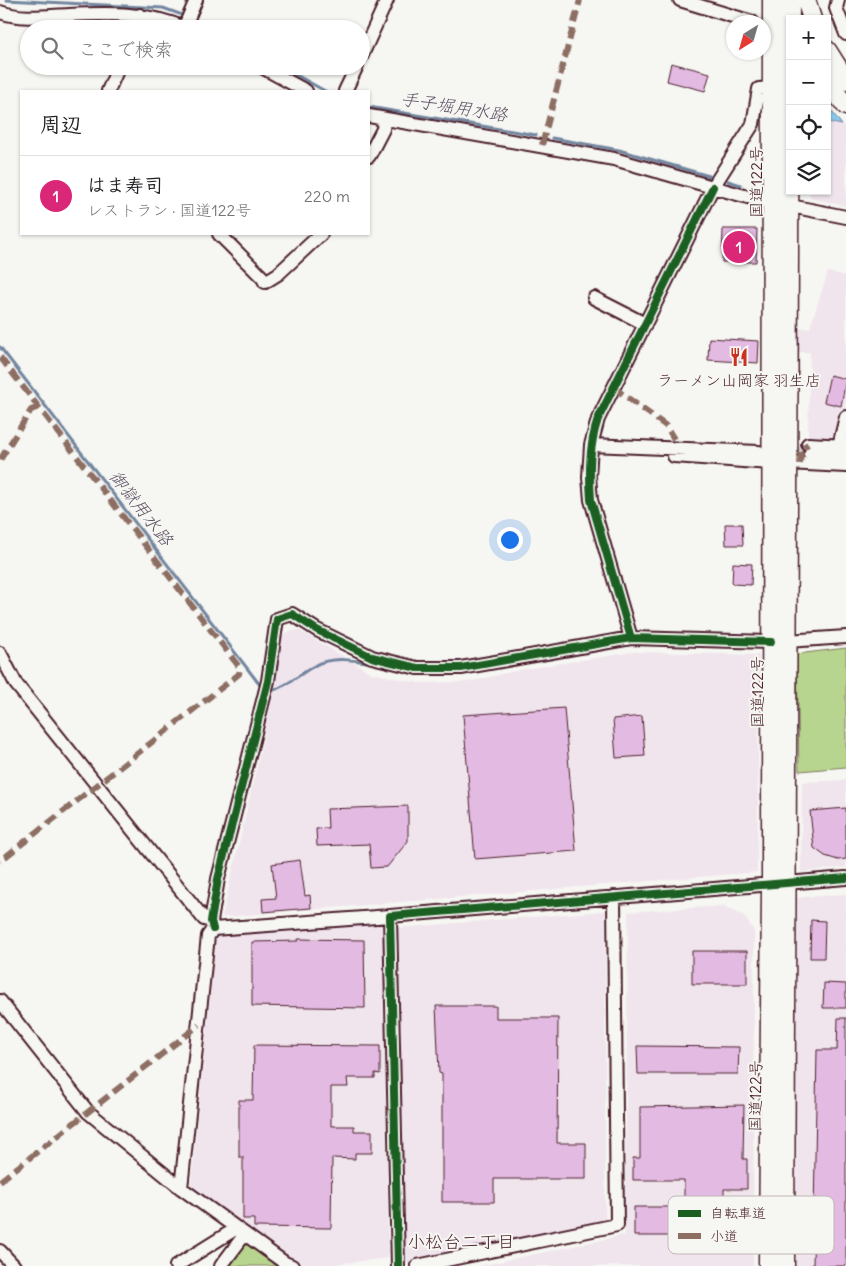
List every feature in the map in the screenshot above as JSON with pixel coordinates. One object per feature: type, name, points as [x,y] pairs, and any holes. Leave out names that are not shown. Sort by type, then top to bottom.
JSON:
[{"type":"highway","name":"国道122号","points":[[790,0],[790,15]]},
{"type":"highway","points":[[806,0],[811,15]]},
{"type":"highway","name":"国道122号","points":[[769,15],[772,1]]},
{"type":"highway","points":[[772,1],[786,26]]},
{"type":"highway","points":[[831,56],[846,80]]},
{"type":"highway","name":"国道122号","points":[[769,60],[772,459],[779,641],[779,885],[784,1196]]},
{"type":"highway","points":[[831,87],[846,106]]},
{"type":"highway","name":"国道122号","points":[[772,459],[788,206],[789,105]]},
{"type":"highway","name":"国道122号","points":[[770,1196],[779,885]]},
{"type":"street","points":[[188,20],[196,0]]},
{"type":"street","points":[[370,37],[387,0]]},
{"type":"street","points":[[680,0],[729,15]]},
{"type":"street","points":[[838,0],[836,8],[846,34]]},
{"type":"street","points":[[0,12],[28,17],[140,15],[163,20]]},
{"type":"street","points":[[139,20],[140,15]]},
{"type":"street","points":[[108,90],[115,75]]},
{"type":"street","points":[[277,75],[304,90]]},
{"type":"street","points":[[346,90],[353,75]]},
{"type":"street","points":[[631,638],[591,500],[589,477],[591,445],[598,419],[712,187],[753,124],[759,89],[770,88]]},
{"type":"street","points":[[370,116],[614,158],[770,202],[846,217]]},
{"type":"street","points":[[370,154],[383,129],[384,120]]},
{"type":"street","points":[[220,235],[265,282],[278,274],[320,235]]},
{"type":"street","points":[[594,298],[645,324]]},
{"type":"street","points":[[809,449],[844,449],[846,417]]},
{"type":"street","points":[[591,445],[673,449],[673,455],[676,458],[772,459],[846,466]]},
{"type":"street","points":[[181,1188],[208,936],[212,925],[218,879],[268,681],[277,619],[292,614],[317,630],[372,657],[417,668],[461,668],[631,638],[779,641],[846,637]]},
{"type":"street","points":[[0,653],[16,684],[204,920],[212,925],[390,916],[846,878]]},
{"type":"street","points":[[417,1266],[617,1225],[614,897]]},
{"type":"street","points":[[390,916],[398,1266]]},
{"type":"street","points":[[0,1001],[88,1112],[181,1188],[292,1266]]},
{"type":"street","points":[[176,1266],[241,1231]]},
{"type":"street","points":[[221,1266],[241,1231]]},
{"type":"street","points":[[0,1251],[14,1266]]},
{"type":"shaded area","points":[[831,124],[843,125],[846,129],[846,206],[810,198],[810,195],[831,195]]},
{"type":"shaded area","points":[[828,272],[846,276],[846,402],[836,441],[808,440],[810,352],[795,352],[795,329],[810,328]]},
{"type":"shaded area","points":[[299,630],[371,673],[419,683],[468,682],[525,669],[634,652],[759,655],[757,872],[222,917],[272,701],[284,633]]},
{"type":"shaded area","points":[[846,780],[846,867],[801,872],[802,782]]},
{"type":"shaded area","points":[[846,894],[846,1266],[796,1266],[796,1254],[834,1254],[834,1196],[796,1196],[796,898]]},
{"type":"shaded area","points":[[724,906],[744,916],[754,931],[753,1196],[668,1196],[668,1254],[753,1254],[753,1266],[480,1266],[625,1235],[628,912]]},
{"type":"shaded area","points":[[605,911],[605,1221],[404,1263],[398,928]]},
{"type":"shaded area","points":[[384,924],[388,1258],[317,1266],[299,1262],[280,1251],[191,1185],[216,936]]},
{"type":"green space","points":[[846,648],[846,767],[799,771],[797,654]]},
{"type":"green space","points":[[243,1241],[277,1266],[225,1266]]},
{"type":"water","points":[[831,110],[842,125],[831,123]]},
{"type":"building","points":[[671,63],[710,73],[705,91],[667,81]]},
{"type":"building","points":[[723,229],[757,229],[756,262],[722,262]]},
{"type":"building","points":[[709,338],[759,341],[758,363],[708,360]]},
{"type":"building","points":[[830,375],[846,379],[841,406],[824,402]]},
{"type":"building","points":[[725,524],[742,524],[743,545],[726,545]]},
{"type":"building","points":[[733,563],[752,564],[751,585],[732,584]]},
{"type":"building","points":[[564,708],[576,851],[475,859],[463,715]]},
{"type":"building","points":[[642,716],[645,756],[616,758],[613,719]]},
{"type":"building","points":[[408,806],[408,841],[387,867],[371,868],[369,844],[317,846],[316,829],[328,828],[327,809]]},
{"type":"building","points":[[846,808],[846,859],[838,860],[825,856],[814,848],[810,811]]},
{"type":"building","points":[[300,860],[305,896],[310,895],[311,908],[263,912],[262,899],[276,898],[272,864]]},
{"type":"building","points":[[811,920],[825,921],[824,958],[810,958]]},
{"type":"building","points":[[298,939],[364,940],[365,1008],[252,1006],[252,942],[298,941]]},
{"type":"building","points":[[692,951],[747,951],[747,984],[692,984]]},
{"type":"building","points":[[824,983],[846,984],[846,1008],[823,1008]]},
{"type":"building","points":[[436,1006],[496,1006],[496,1018],[558,1018],[557,1143],[586,1143],[586,1179],[494,1179],[494,1202],[442,1202],[442,1074],[439,1073]]},
{"type":"building","points":[[838,1018],[846,1018],[846,1266],[813,1266],[813,1254],[834,1254],[834,1196],[814,1196],[817,1050],[837,1050]]},
{"type":"building","points":[[254,1045],[380,1046],[380,1074],[375,1073],[375,1078],[347,1078],[348,1087],[331,1087],[331,1126],[354,1126],[354,1131],[372,1131],[372,1153],[355,1153],[355,1159],[332,1158],[331,1228],[254,1227],[254,1219],[243,1219],[243,1157],[239,1157],[239,1100],[253,1100]]},
{"type":"building","points":[[637,1046],[739,1047],[738,1074],[638,1074]]},
{"type":"building","points":[[744,1105],[743,1159],[747,1159],[747,1189],[724,1189],[724,1196],[684,1196],[684,1180],[633,1180],[633,1158],[640,1158],[640,1107]]},
{"type":"building","points":[[634,1207],[668,1207],[668,1236],[634,1236]]},
{"type":"waterway","name":"手子堀用水路","points":[[6,0],[163,8],[185,16]]},
{"type":"waterway","name":"手子堀用水路","points":[[296,75],[323,90]]},
{"type":"waterway","name":"手子堀用水路","points":[[370,107],[536,135]]},
{"type":"waterway","name":"手子堀用水路","points":[[552,138],[619,150],[709,176]]},
{"type":"waterway","name":"手子堀用水路","points":[[728,181],[741,185]]},
{"type":"waterway","name":"御獄用水路","points":[[0,347],[260,685]]},
{"type":"waterway","name":"御獄用水路","points":[[806,646],[821,645]]},
{"type":"waterway","name":"御獄用水路","points":[[274,690],[314,666],[327,661],[343,660],[372,663]]},
{"type":"tunnel","points":[[780,452],[810,454]]},
{"type":"marked path","points":[[542,145],[580,0]]},
{"type":"marked path","points":[[0,357],[240,668],[239,674],[0,861]]},
{"type":"marked path","points":[[613,387],[666,426],[674,439]]},
{"type":"marked path","points":[[0,460],[31,410],[39,407]]},
{"type":"marked path","points":[[800,464],[801,449],[808,444]]},
{"type":"marked path","points":[[0,1181],[199,1025]]},
{"type":"cycle path","points":[[713,187],[598,419],[590,459],[591,500],[631,638],[771,642]]},
{"type":"cycle path","points":[[213,929],[211,921],[218,879],[268,681],[277,619],[292,614],[317,630],[372,657],[417,668],[461,668],[631,638]]},
{"type":"cycle path","points":[[398,1266],[390,916],[846,878]]},
{"type":"place","name":"はま寿司","points":[[739,247]]},
{"type":"place","name":"ラーメン山岡家 羽生店","points":[[739,357]]},
{"type":"district","name":"小松台二丁目","points":[[461,1242]]}]
